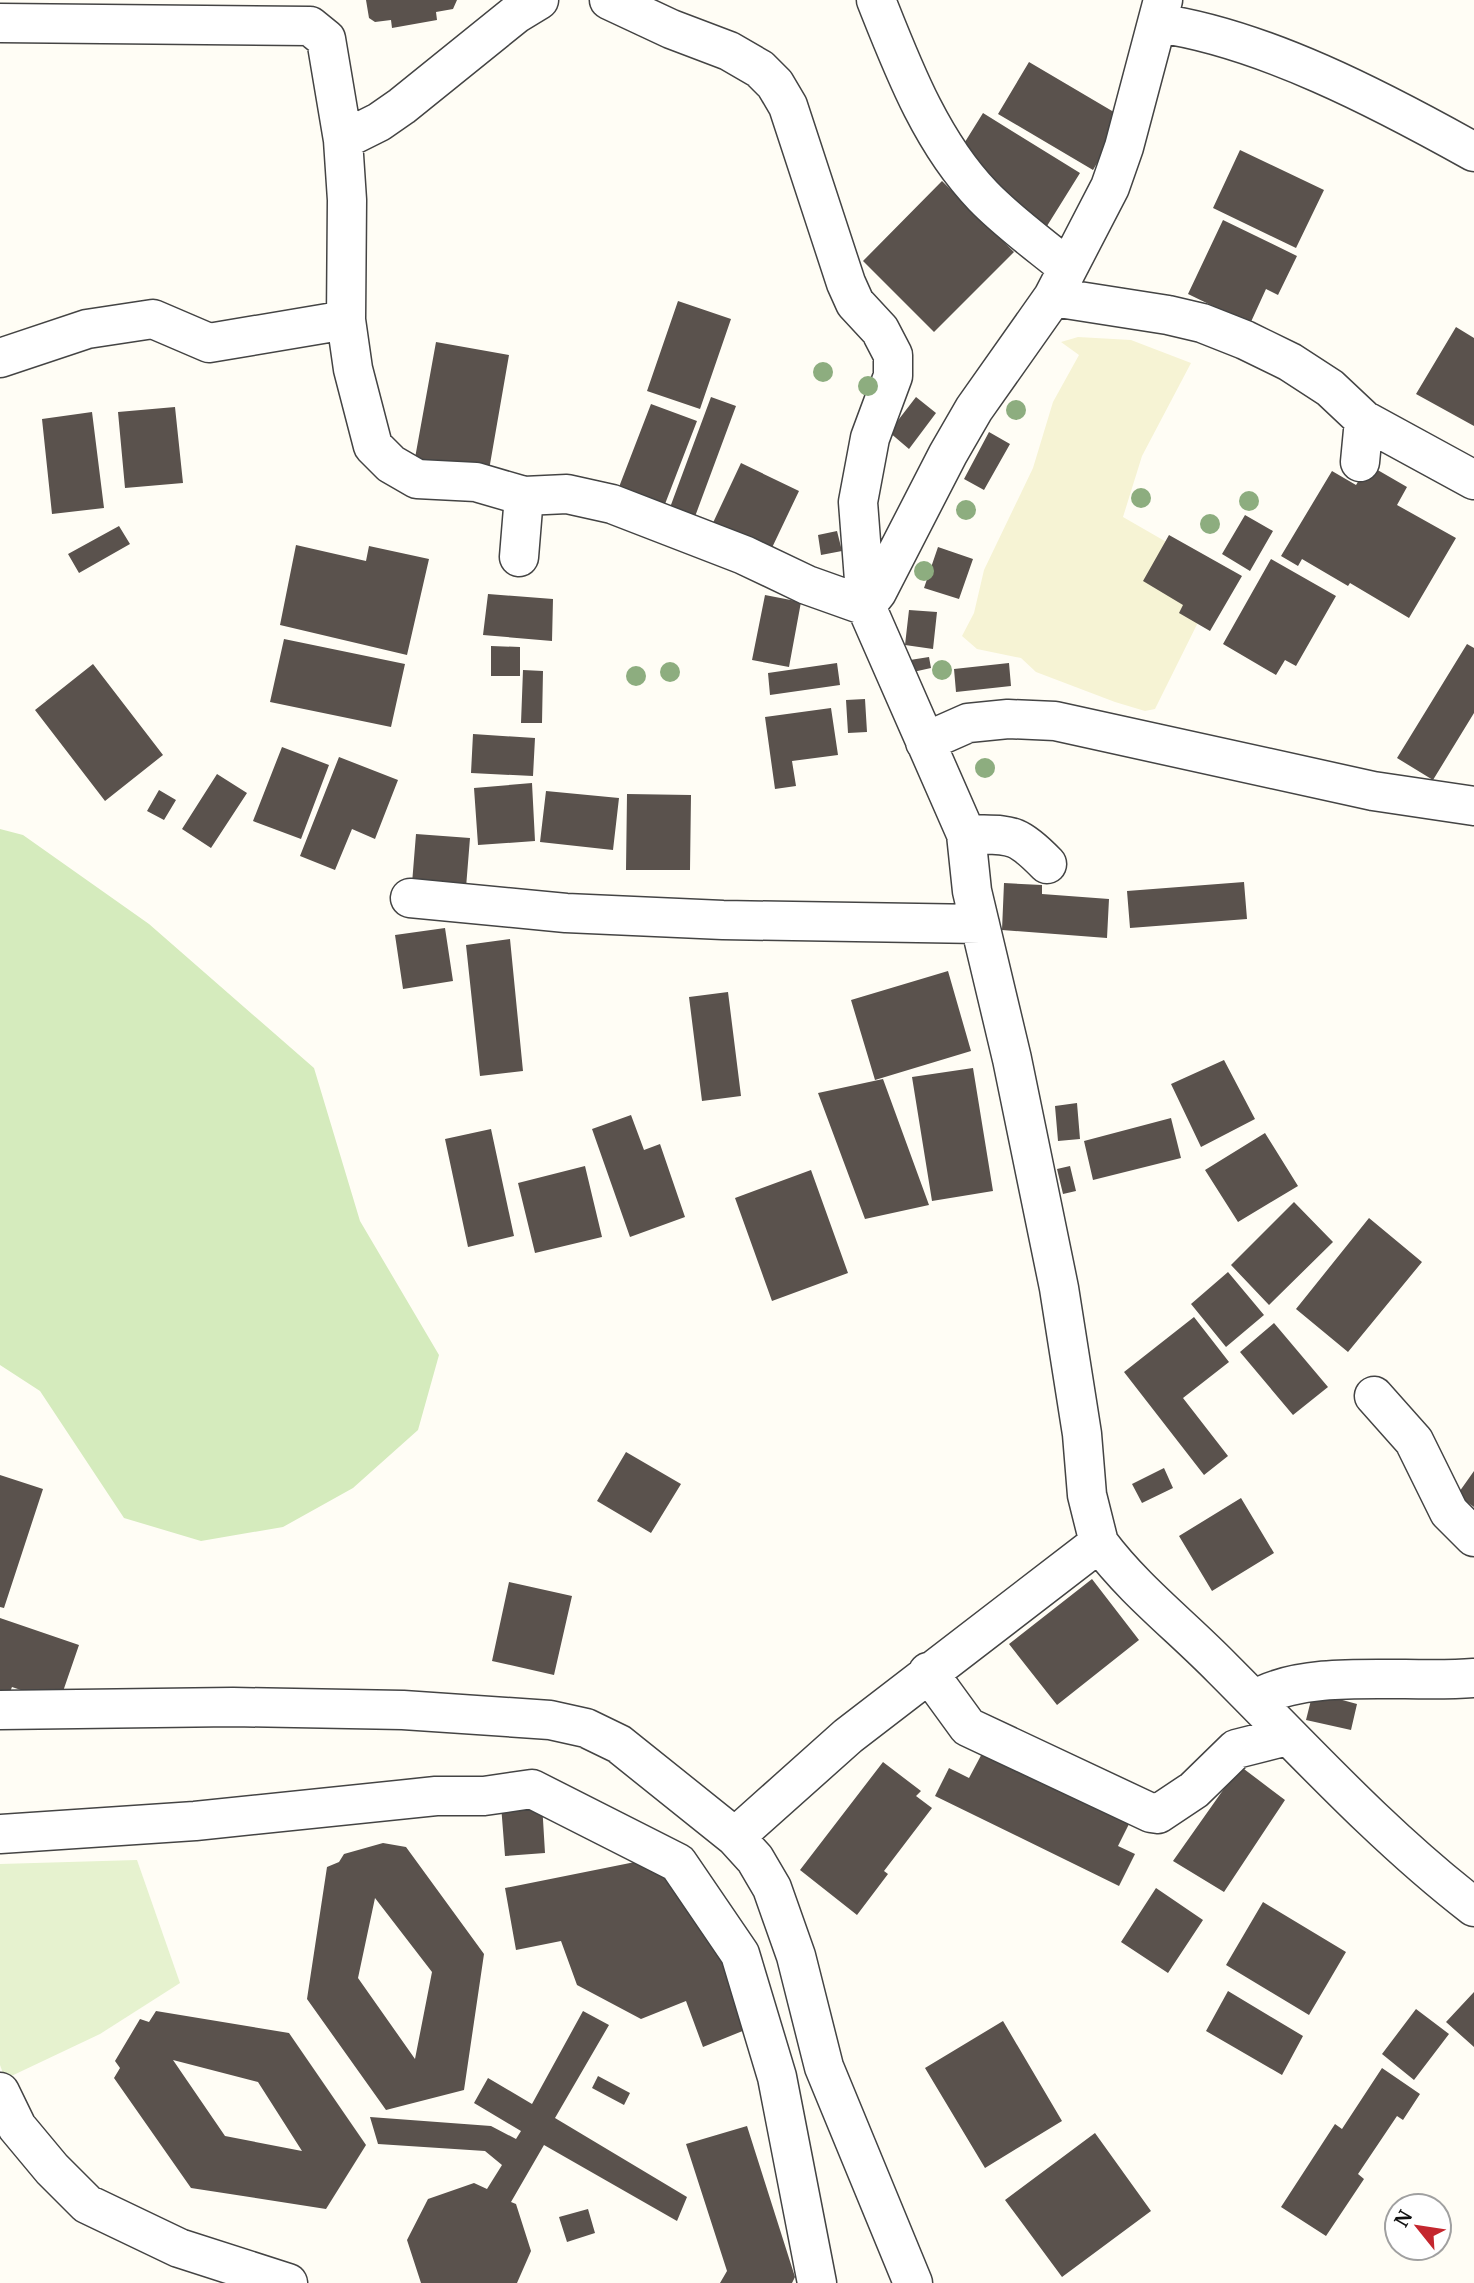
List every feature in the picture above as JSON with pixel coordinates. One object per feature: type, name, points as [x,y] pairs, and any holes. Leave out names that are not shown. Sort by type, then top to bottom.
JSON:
[{"type":"street","points":[[610,0],[671,29],[729,51],[760,69],[775,84],[788,106],[846,283],[855,303],[880,330],[893,355],[893,376],[870,438],[858,502],[866,606],[966,834],[972,891],[1012,1059],[1059,1288],[1082,1434],[1087,1495],[1099,1543],[1150,1601],[1254,1700],[1287,1737],[1423,1867],[1474,1907]]},
{"type":"street","points":[[876,0],[907,78],[953,160],[1060,283],[1202,323],[1245,340],[1290,362],[1330,388],[1364,420],[1474,480]]},
{"type":"street","points":[[343,140],[380,122],[402,106],[522,5]]},
{"type":"street","points":[[0,23],[109,12],[310,26],[326,39],[343,140],[347,200],[346,320],[354,369],[373,446],[391,464],[417,479],[476,482],[524,496],[567,494],[612,504],[744,555],[807,585],[866,606]]},
{"type":"street","points":[[866,606],[877,592],[974,409],[1060,283],[1113,177],[1160,12],[1193,28],[1247,45],[1399,110],[1474,152]]},
{"type":"street","points":[[0,358],[87,329],[153,319],[208,343],[346,320]]},
{"type":"street","points":[[1360,462],[1364,420]]},
{"type":"street","points":[[519,557],[524,496]]},
{"type":"street","points":[[925,742],[968,723],[1008,719],[1055,721],[1373,791],[1474,806]]},
{"type":"street","points":[[966,834],[1012,836],[1024,841],[1047,864]]},
{"type":"street","points":[[410,898],[645,916],[980,924]]},
{"type":"street","points":[[1374,1396],[1414,1441],[1449,1512],[1474,1537]]},
{"type":"street","points":[[735,1837],[848,1735],[1099,1543]]},
{"type":"street","points":[[928,1672],[968,1727],[1151,1813],[1158,1814],[1194,1790],[1236,1749],[1287,1737]]},
{"type":"street","points":[[1254,1700],[1273,1689],[1322,1680],[1474,1678]]},
{"type":"street","points":[[0,1710],[340,1707],[550,1720],[586,1728],[619,1744],[735,1837],[755,1859],[772,1888],[796,1956],[824,2067],[913,2283]]},
{"type":"street","points":[[0,1834],[195,1821],[436,1796],[484,1796],[532,1790],[678,1863],[740,1954],[777,2077],[817,2283]]},
{"type":"street","points":[[0,2092],[17,2127],[52,2169],[87,2204],[179,2248],[288,2283]]},
{"type":"shaded area","points":[[1078,337],[1131,340],[1191,363],[1142,456],[1123,517],[1222,574],[1155,709],[1145,711],[1036,672],[1021,658],[977,649],[962,636],[974,613],[984,570],[1033,468],[1053,402],[1079,355],[1061,342]]},
{"type":"green space","points":[[0,829],[23,835],[149,924],[314,1068],[360,1221],[439,1355],[418,1430],[353,1488],[283,1527],[201,1541],[124,1518],[40,1391],[0,1365]]},
{"type":"green space","points":[[137,1860],[180,1983],[100,2034],[5,2079],[0,2065],[0,1864]]},
{"type":"building","points":[[366,0],[457,0],[453,9],[436,12],[437,20],[392,28],[391,20],[375,22],[369,18]]},
{"type":"building","points":[[1029,62],[1124,118],[1093,170],[998,114]]},
{"type":"building","points":[[983,113],[1080,173],[1047,226],[950,166]]},
{"type":"building","points":[[1240,150],[1324,190],[1296,248],[1213,208]]},
{"type":"building","points":[[942,181],[1014,252],[934,332],[863,261]]},
{"type":"building","points":[[1223,220],[1297,256],[1278,295],[1266,289],[1250,324],[1188,294]]},
{"type":"building","points":[[678,301],[731,319],[700,409],[647,391]]},
{"type":"building","points":[[1456,327],[1474,338],[1474,426],[1416,394]]},
{"type":"building","points":[[436,342],[509,355],[489,470],[415,458]]},
{"type":"building","points":[[711,397],[736,406],[690,530],[665,521]]},
{"type":"building","points":[[916,397],[936,413],[909,449],[889,432]]},
{"type":"building","points":[[651,404],[697,421],[665,504],[619,487]]},
{"type":"building","points":[[175,407],[183,483],[125,488],[118,412]]},
{"type":"building","points":[[92,412],[104,508],[52,514],[42,419]]},
{"type":"building","points":[[989,432],[1010,444],[984,490],[964,479]]},
{"type":"building","points":[[741,463],[799,491],[769,554],[711,527]]},
{"type":"building","points":[[1369,465],[1407,487],[1397,505],[1456,538],[1409,618],[1350,583],[1348,586],[1302,559],[1298,566],[1281,556],[1332,471],[1356,485]]},
{"type":"building","points":[[1245,515],[1273,531],[1250,571],[1222,554]]},
{"type":"building","points":[[119,526],[130,544],[79,573],[68,554]]},
{"type":"building","points":[[837,531],[842,551],[821,555],[818,535]]},
{"type":"building","points":[[1169,535],[1242,576],[1210,631],[1179,613],[1183,605],[1143,581]]},
{"type":"building","points":[[296,545],[366,561],[369,546],[429,559],[407,655],[280,625]]},
{"type":"building","points":[[938,547],[973,559],[959,599],[924,588]]},
{"type":"building","points":[[1271,559],[1336,596],[1296,666],[1285,660],[1276,675],[1223,644]]},
{"type":"building","points":[[488,594],[553,599],[552,641],[483,635]]},
{"type":"building","points":[[765,595],[801,602],[789,667],[752,660]]},
{"type":"building","points":[[909,610],[937,612],[933,649],[905,645]]},
{"type":"building","points":[[284,639],[405,664],[391,727],[270,702]]},
{"type":"building","points":[[1467,644],[1474,648],[1474,713],[1433,780],[1397,758]]},
{"type":"building","points":[[491,646],[520,647],[520,676],[491,676]]},
{"type":"building","points":[[929,657],[931,668],[913,672],[910,660]]},
{"type":"building","points":[[837,663],[840,685],[770,695],[768,673]]},
{"type":"building","points":[[1009,663],[1011,686],[956,692],[954,669]]},
{"type":"building","points":[[93,664],[163,755],[105,801],[35,710]]},
{"type":"building","points":[[523,670],[543,671],[542,723],[521,723]]},
{"type":"building","points":[[865,699],[867,732],[848,733],[846,700]]},
{"type":"building","points":[[831,708],[838,755],[792,761],[796,786],[775,789],[765,717]]},
{"type":"building","points":[[473,734],[535,738],[533,776],[471,773]]},
{"type":"building","points":[[282,747],[329,765],[301,839],[253,821]]},
{"type":"building","points":[[339,757],[398,780],[375,839],[352,829],[335,870],[300,856]]},
{"type":"building","points":[[217,774],[247,793],[211,848],[182,829]]},
{"type":"building","points":[[532,783],[535,841],[478,845],[474,788]]},
{"type":"building","points":[[159,790],[176,800],[164,820],[147,811]]},
{"type":"building","points":[[546,791],[619,798],[613,850],[540,842]]},
{"type":"building","points":[[627,794],[691,795],[690,870],[626,870]]},
{"type":"building","points":[[416,834],[470,838],[465,900],[411,896]]},
{"type":"building","points":[[1244,882],[1247,919],[1130,928],[1127,891]]},
{"type":"building","points":[[1004,883],[1042,885],[1042,894],[1109,899],[1107,938],[1002,930]]},
{"type":"building","points":[[445,928],[453,981],[403,989],[395,935]]},
{"type":"building","points":[[510,939],[523,1071],[480,1076],[466,945]]},
{"type":"building","points":[[948,971],[971,1051],[875,1080],[851,1000]]},
{"type":"building","points":[[728,992],[741,1096],[702,1101],[689,997]]},
{"type":"building","points":[[1224,1060],[1255,1119],[1201,1147],[1171,1084]]},
{"type":"building","points":[[973,1068],[993,1191],[932,1201],[912,1077]]},
{"type":"building","points":[[883,1079],[929,1205],[865,1219],[818,1093]]},
{"type":"building","points":[[1077,1103],[1080,1139],[1058,1141],[1055,1106]]},
{"type":"building","points":[[631,1115],[644,1150],[660,1144],[685,1217],[630,1237],[592,1129]]},
{"type":"building","points":[[1171,1118],[1181,1158],[1093,1180],[1084,1141]]},
{"type":"building","points":[[491,1129],[514,1236],[468,1247],[445,1139]]},
{"type":"building","points":[[1265,1133],[1298,1186],[1238,1222],[1205,1170]]},
{"type":"building","points":[[585,1166],[602,1237],[535,1253],[518,1183]]},
{"type":"building","points":[[1070,1166],[1076,1191],[1063,1194],[1057,1169]]},
{"type":"building","points":[[811,1170],[848,1273],[772,1301],[735,1198]]},
{"type":"building","points":[[1294,1202],[1333,1242],[1269,1305],[1231,1265]]},
{"type":"building","points":[[1369,1218],[1422,1262],[1348,1352],[1296,1309]]},
{"type":"building","points":[[1228,1272],[1264,1315],[1226,1347],[1191,1304]]},
{"type":"building","points":[[1194,1317],[1229,1362],[1183,1398],[1228,1456],[1204,1475],[1124,1372]]},
{"type":"building","points":[[1274,1323],[1328,1387],[1293,1415],[1240,1352]]},
{"type":"building","points":[[626,1452],[681,1484],[651,1533],[597,1501]]},
{"type":"building","points":[[1164,1468],[1173,1488],[1142,1503],[1132,1484]]},
{"type":"building","points":[[1474,1471],[1474,1507],[1457,1495]]},
{"type":"building","points":[[0,1475],[43,1489],[4,1608],[0,1607]]},
{"type":"building","points":[[1241,1498],[1274,1553],[1212,1591],[1179,1536]]},
{"type":"building","points":[[1092,1579],[1139,1640],[1057,1705],[1009,1644]]},
{"type":"building","points":[[509,1582],[572,1596],[554,1675],[492,1661]]},
{"type":"building","points":[[0,1618],[79,1645],[59,1703],[12,1687],[7,1699],[0,1697]]},
{"type":"building","points":[[1313,1692],[1357,1704],[1351,1730],[1306,1720]]},
{"type":"building","points":[[986,1746],[1132,1818],[1118,1846],[1135,1854],[1119,1886],[935,1796],[949,1768],[969,1778]]},
{"type":"building","points":[[883,1762],[921,1791],[916,1796],[932,1808],[884,1871],[888,1874],[857,1915],[800,1870]]},
{"type":"building","points":[[1240,1766],[1285,1800],[1224,1892],[1173,1861]]},
{"type":"building","points":[[542,1803],[545,1853],[505,1856],[501,1805]]},
{"type":"building","points":[[383,1843],[406,1847],[484,1954],[464,2090],[386,2110],[307,1999],[327,1867],[339,1862],[344,1854]],"holes":[[[375,1898],[432,1972],[415,2059],[358,1978]]]},
{"type":"building","points":[[640,1861],[706,1888],[755,2026],[703,2047],[686,2001],[641,2019],[577,1985],[561,1941],[516,1950],[505,1888]]},
{"type":"building","points":[[1156,1888],[1203,1920],[1168,1973],[1121,1942]]},
{"type":"building","points":[[1263,1902],[1346,1952],[1309,2015],[1226,1965]]},
{"type":"building","points":[[1228,1991],[1303,2036],[1282,2075],[1206,2031]]},
{"type":"building","points":[[1474,1992],[1474,2047],[1446,2022]]},
{"type":"building","points":[[1416,2009],[1449,2034],[1414,2080],[1382,2054]]},
{"type":"building","points":[[156,2011],[289,2033],[366,2145],[326,2209],[191,2188],[114,2078],[120,2068],[115,2061],[140,2019],[149,2022]],"holes":[[[173,2060],[258,2082],[302,2151],[225,2136]]]},
{"type":"building","points":[[583,2011],[609,2025],[555,2118],[687,2197],[677,2221],[544,2145],[511,2202],[516,2204],[531,2251],[517,2283],[421,2283],[407,2240],[428,2199],[474,2183],[487,2189],[502,2165],[485,2151],[378,2144],[370,2117],[491,2126],[516,2139],[521,2131],[474,2103],[488,2078],[532,2104]]},
{"type":"building","points":[[1003,2021],[1062,2121],[985,2168],[925,2068]]},
{"type":"building","points":[[1382,2068],[1420,2094],[1403,2120],[1397,2116],[1358,2174],[1364,2179],[1326,2236],[1281,2207],[1335,2124],[1342,2129]]},
{"type":"building","points":[[598,2076],[630,2093],[624,2105],[592,2088]]},
{"type":"building","points":[[747,2126],[795,2277],[792,2283],[720,2283],[727,2271],[686,2144]]},
{"type":"building","points":[[1095,2133],[1151,2211],[1062,2277],[1005,2200]]},
{"type":"building","points":[[588,2209],[595,2233],[567,2242],[559,2217]]}]
